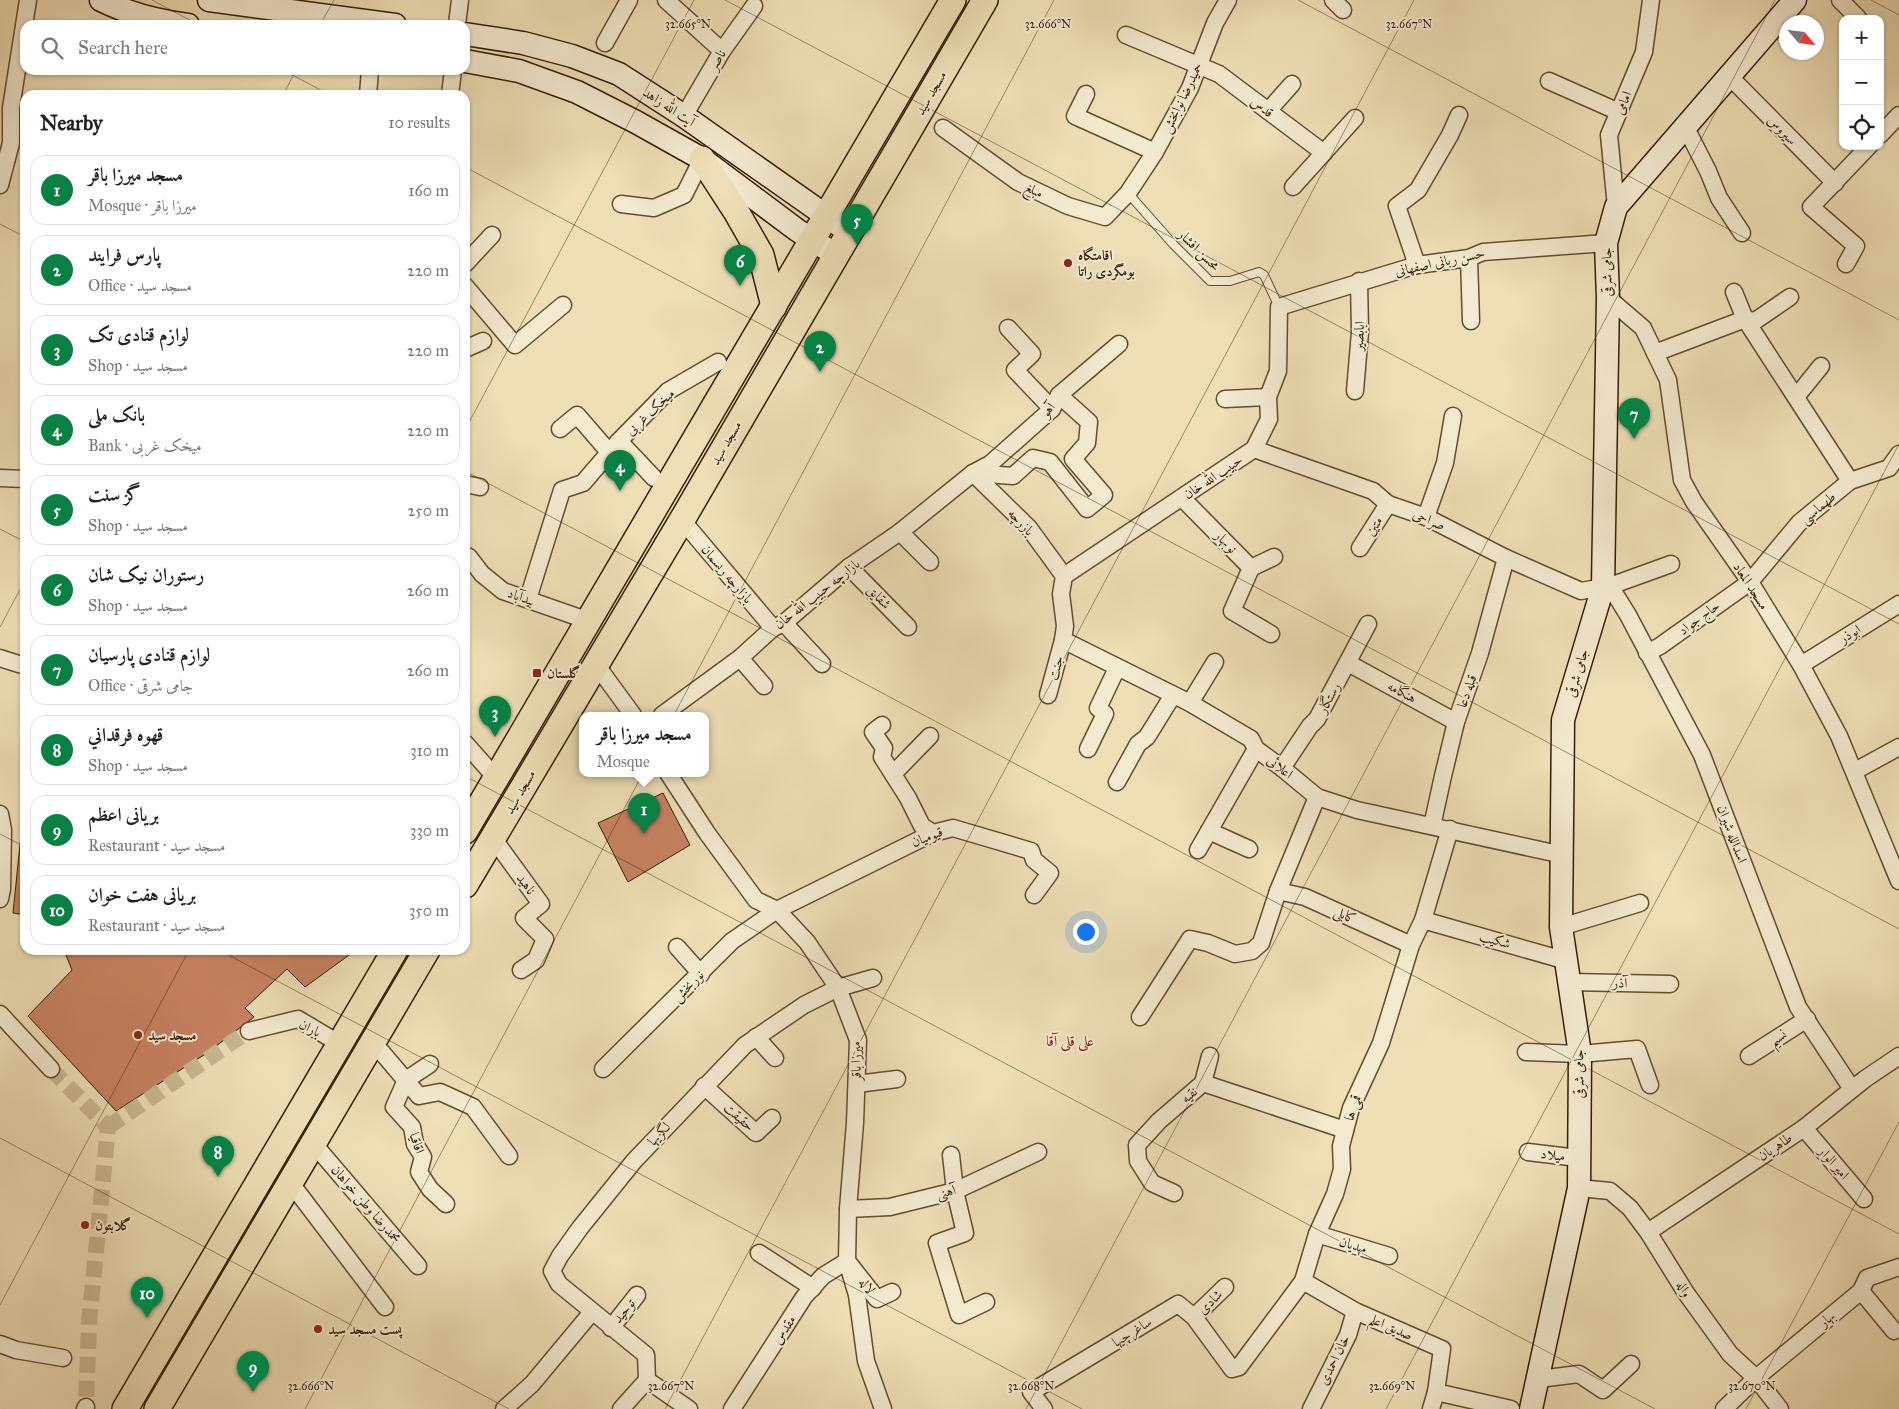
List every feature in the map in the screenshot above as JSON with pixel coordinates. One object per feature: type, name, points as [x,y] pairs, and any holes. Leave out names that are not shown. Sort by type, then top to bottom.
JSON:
[{"type":"main road","name":"مسجد سید","points":[[470,822],[954,0]]},
{"type":"main road","name":"مسجد سید","points":[[470,877],[682,520],[986,0]]},
{"type":"main road","points":[[702,159],[761,255],[774,306]]},
{"type":"main road","points":[[126,1409],[392,955]]},
{"type":"main road","points":[[156,1409],[424,955]]},
{"type":"main road","points":[[242,1211],[266,1224]]},
{"type":"street","points":[[24,20],[28,0]]},
{"type":"street","points":[[102,0],[122,10],[153,20]]},
{"type":"street","points":[[209,0],[358,20]]},
{"type":"street","points":[[458,20],[460,0]]},
{"type":"street","points":[[604,43],[629,0]]},
{"type":"street","points":[[666,0],[722,51]]},
{"type":"street","name":"حمیدرضا نوابخش","points":[[1128,193],[1155,152],[1190,88],[1215,23],[1228,0]]},
{"type":"street","name":"امامی","points":[[1616,207],[1609,135],[1644,52],[1651,0]]},
{"type":"street","name":"جامی شرقی","points":[[1531,1409],[1579,1188],[1580,1054],[1561,927],[1564,720],[1606,587],[1608,298],[1606,243],[1616,207],[1795,0]]},
{"type":"street","points":[[1840,0],[1855,15]]},
{"type":"street","name":"ناصر","points":[[684,116],[722,51],[754,6]]},
{"type":"street","name":"آیت الله زاهد","points":[[470,35],[523,43],[572,56],[619,74],[684,116],[849,232]]},
{"type":"street","name":"قدس","points":[[1126,35],[1219,74],[1324,153]]},
{"type":"street","points":[[0,185],[11,143],[5,108],[20,38]]},
{"type":"street","name":"آیت الله زاهد","points":[[470,62],[519,71],[577,92],[636,122],[702,159],[812,240],[836,255]]},
{"type":"street","points":[[368,90],[370,75]]},
{"type":"street","points":[[451,90],[452,75]]},
{"type":"street","name":"سیروس","points":[[1730,77],[1835,183]]},
{"type":"street","points":[[1549,82],[1618,112]]},
{"type":"street","points":[[1268,111],[1292,84]]},
{"type":"street","points":[[1086,94],[1075,116],[1155,152]]},
{"type":"street","points":[[1417,265],[1397,206],[1418,190],[1450,135],[1459,115]]},
{"type":"street","points":[[1884,131],[1899,115]]},
{"type":"street","points":[[1293,187],[1355,118]]},
{"type":"street","name":"مبلغ","points":[[943,128],[1018,182],[1068,206],[1105,217],[1128,193]]},
{"type":"street","points":[[1686,128],[1708,171],[1719,198],[1742,233]]},
{"type":"street","points":[[1846,264],[1856,246],[1811,207],[1865,150]]},
{"type":"street","points":[[621,204],[654,208],[684,195],[702,159]]},
{"type":"street","points":[[470,259],[492,235]]},
{"type":"street","name":"حسن ربانی اصفهانی","points":[[1278,307],[1417,265],[1469,258],[1483,252],[1606,243]]},
{"type":"street","points":[[1469,258],[1472,321]]},
{"type":"street","name":"ابابصیر","points":[[1355,391],[1360,332],[1359,281]]},
{"type":"street","points":[[470,292],[515,345],[563,305]]},
{"type":"street","points":[[1734,292],[1744,319],[1850,481]]},
{"type":"street","name":"مسجد المعاد","points":[[1608,298],[1643,328],[1668,380],[1682,480],[1694,502],[1750,582],[1801,665],[1840,736],[1899,880]]},
{"type":"street","points":[[1655,353],[1744,319],[1755,322],[1790,298]]},
{"type":"street","name":"حبیب الله خان","points":[[1064,576],[1254,449],[1269,419],[1268,397],[1278,371],[1278,307]]},
{"type":"street","points":[[973,472],[1013,476],[1033,458],[1050,462],[1087,509],[1104,495],[1073,459],[1087,443],[1089,422],[1055,402],[1015,370],[1032,354],[1008,328]]},
{"type":"street","points":[[470,347],[483,341]]},
{"type":"street","name":"آهو","points":[[973,472],[990,464],[1119,344]]},
{"type":"street","name":"میخک غربی","points":[[528,600],[562,490],[583,483],[614,447],[668,391],[718,362]]},
{"type":"street","points":[[1796,396],[1821,366]]},
{"type":"street","points":[[1225,399],[1268,397]]},
{"type":"street","points":[[560,428],[577,415],[654,478]]},
{"type":"street","points":[[1426,517],[1445,463],[1453,416]]},
{"type":"street","name":"صراحی","points":[[1254,449],[1374,491],[1388,504],[1426,517],[1506,558],[1581,591],[1606,587],[1671,564]]},
{"type":"street","name":"طهماسبی","points":[[1750,582],[1799,523],[1850,481],[1889,468],[1899,454]]},
{"type":"street","name":"بازارچه حبیب الله خان","points":[[666,712],[740,658],[849,567],[900,532],[973,472]]},
{"type":"street","name":"بازرچه","points":[[973,472],[1029,528],[1064,576]]},
{"type":"street","points":[[0,478],[20,479]]},
{"type":"street","name":"نوبهار","points":[[1182,498],[1251,568]]},
{"type":"street","name":"متین","points":[[1360,548],[1388,504]]},
{"type":"street","name":"بازارچه ریسمان","points":[[682,520],[779,626],[822,664]]},
{"type":"street","points":[[900,532],[930,562]]},
{"type":"street","points":[[1271,634],[1232,611],[1251,568],[1274,557]]},
{"type":"street","name":"بیدآباد","points":[[470,558],[482,574],[503,591],[589,621]]},
{"type":"street","name":"قبله دعا","points":[[1432,826],[1456,722],[1480,653],[1506,558]]},
{"type":"street","name":"شقایق","points":[[849,567],[908,627]]},
{"type":"street","points":[[1063,640],[1065,626],[1060,594],[1064,576]]},
{"type":"street","name":"حاج جواد","points":[[1647,653],[1684,630],[1718,603],[1750,582]]},
{"type":"street","name":"اسدالله شیران","points":[[1606,587],[1628,615],[1702,755],[1798,1007],[1852,1089]]},
{"type":"street","name":"ابوذر","points":[[1801,665],[1899,604]]},
{"type":"street","name":"رستگار","points":[[1282,768],[1310,726],[1317,719],[1368,624]]},
{"type":"street","name":"اعلائی","points":[[1063,640],[1190,703],[1251,739],[1256,749],[1317,797],[1357,810],[1450,828],[1563,855]]},
{"type":"street","name":"جنت","points":[[1048,695],[1063,640]]},
{"type":"street","points":[[0,658],[20,664]]},
{"type":"street","points":[[740,658],[764,686]]},
{"type":"street","points":[[1190,703],[1215,662]]},
{"type":"street","name":"هنگامه","points":[[1348,663],[1456,722]]},
{"type":"street","points":[[595,664],[631,712]]},
{"type":"street","points":[[1088,749],[1105,714],[1098,708],[1118,668]]},
{"type":"street","points":[[1117,782],[1138,744],[1147,737],[1173,695]]},
{"type":"street","points":[[882,725],[873,732],[884,748],[882,758],[908,798],[922,826],[933,833]]},
{"type":"street","points":[[893,774],[930,736]]},
{"type":"street","points":[[1855,771],[1899,747]]},
{"type":"street","points":[[470,749],[496,778]]},
{"type":"street","points":[[1198,850],[1256,749]]},
{"type":"street","name":"میرزا باقر","points":[[671,777],[707,833],[756,900],[778,910],[807,942],[838,988],[858,1040],[855,1123],[848,1209],[847,1261],[857,1295],[866,1361],[882,1409]]},
{"type":"street","points":[[1140,1017],[1190,939],[1208,943],[1234,954],[1252,951],[1261,943],[1278,890],[1317,797]]},
{"type":"street","points":[[0,814],[3,830],[2,889],[0,899]]},
{"type":"street","name":"قیومیان","points":[[778,910],[933,833],[952,828],[1031,851],[1034,860],[1050,873],[1034,895]]},
{"type":"street","name":"قمی ها","points":[[1232,1369],[1239,1366],[1303,1281],[1317,1234],[1335,1194],[1342,1169],[1341,1146],[1351,1108],[1381,1043],[1411,945],[1423,920],[1450,828]]},
{"type":"street","points":[[1209,831],[1249,849]]},
{"type":"street","name":"ناهید","points":[[493,838],[541,904],[524,918],[545,939],[536,960],[521,970]]},
{"type":"street","name":"کابلی","points":[[1278,890],[1305,896],[1411,945]]},
{"type":"street","points":[[1561,927],[1640,903]]},
{"type":"street","name":"نوربخش","points":[[604,1069],[732,941],[778,910]]},
{"type":"street","name":"شکیب","points":[[1423,920],[1569,971]]},
{"type":"street","points":[[677,947],[701,974]]},
{"type":"street","name":"آذر","points":[[1569,971],[1670,984]]},
{"type":"street","name":"لگزیها","points":[[647,1380],[646,1355],[560,1284],[552,1271],[560,1256],[634,1161],[745,1045],[804,1005],[838,988],[873,978]]},
{"type":"street","points":[[0,1014],[51,1069]]},
{"type":"street","name":"باران","points":[[250,1031],[298,1019],[340,1044]]},
{"type":"street","name":"نسیم","points":[[1749,1056],[1807,1019]]},
{"type":"street","points":[[756,1038],[775,1058]]},
{"type":"street","points":[[373,1042],[419,1096],[440,1092],[473,1107],[509,1156]]},
{"type":"street","points":[[1526,1052],[1580,1054],[1637,1049],[1650,1085]]},
{"type":"street","points":[[1203,1083],[1210,1056]]},
{"type":"street","name":"طاهریان","points":[[1648,1232],[1804,1128],[1852,1089],[1899,1056]]},
{"type":"street","points":[[406,1080],[430,1064]]},
{"type":"street","points":[[857,1084],[897,1079]]},
{"type":"street","name":"اقاقیا","points":[[406,1080],[394,1108],[412,1127],[415,1144],[423,1157],[419,1172],[430,1189],[446,1204]]},
{"type":"street","name":"نقیه","points":[[1174,1194],[1152,1183],[1138,1161],[1137,1145],[1159,1121],[1203,1083],[1345,1130]]},
{"type":"street","name":"حقیقت","points":[[704,1086],[756,1133],[772,1118]]},
{"type":"street","name":"امیر الوار","points":[[1804,1128],[1864,1199]]},
{"type":"street","name":"محمدرضا وطن خواهان","points":[[313,1143],[418,1266]]},
{"type":"street","name":"آهنی","points":[[848,1209],[890,1207],[956,1191],[1038,1152]]},
{"type":"street","name":"میلاد","points":[[1528,1152],[1578,1158]]},
{"type":"street","points":[[951,1155],[965,1233],[937,1243],[959,1315],[986,1302]]},
{"type":"street","points":[[290,1182],[385,1307]]},
{"type":"street","name":"واله","points":[[1579,1188],[1610,1191],[1630,1208],[1648,1232],[1686,1293],[1730,1354],[1756,1378],[1780,1409]]},
{"type":"street","name":"مهدیان","points":[[1317,1234],[1389,1256]]},
{"type":"street","points":[[759,1253],[812,1288]]},
{"type":"street","name":"مقدس","points":[[732,1409],[804,1297],[823,1276],[847,1261]]},
{"type":"street","name":"لاله","points":[[847,1261],[877,1299],[892,1292]]},
{"type":"street","name":"بهار","points":[[1724,1409],[1756,1378],[1861,1291],[1867,1278],[1899,1267]]},
{"type":"street","name":"صدیق اعلم","points":[[1303,1281],[1355,1311],[1442,1349],[1436,1392],[1431,1409]]},
{"type":"street","name":"شادی","points":[[1194,1317],[1226,1287]]},
{"type":"street","points":[[1861,1291],[1894,1331]]},
{"type":"street","name":"توحید","points":[[611,1328],[637,1295]]},
{"type":"street","name":"ساغرچیها","points":[[1044,1409],[1031,1392],[1178,1304],[1194,1317],[1232,1369]]},
{"type":"street","name":"خان احمدی","points":[[1311,1409],[1348,1334],[1355,1311]]},
{"type":"street","points":[[504,1409],[532,1384],[592,1312]]},
{"type":"street","points":[[0,1344],[16,1350],[64,1358]]},
{"type":"street","points":[[1539,1379],[1579,1374],[1603,1390],[1631,1364]]},
{"type":"street","points":[[625,1408],[647,1380],[689,1409]]},
{"type":"street","points":[[1436,1392],[1511,1409]]},
{"type":"lane","name":"محسن افشار","points":[[1128,193],[1173,244],[1210,281],[1230,281],[1259,272],[1264,275],[1278,307]]},
{"type":"building","points":[[663,793],[690,845],[628,882],[598,823]]},
{"type":"building","points":[[20,845],[20,914],[13,913]]},
{"type":"building","name":"مسجد سید","points":[[66,955],[349,955],[305,987],[287,969],[245,1008],[254,1017],[207,1053],[116,1111],[28,1016],[72,970]]},
{"type":"tunnel","points":[[108,1127],[249,1031]]},
{"type":"tunnel","points":[[51,1069],[108,1127],[89,1324],[86,1407]]},
{"type":"place","name":"گز سنت","points":[[857,245]]},
{"type":"place","name":"اقامتگاه بومگردی راتا","points":[[1068,263]]},
{"type":"place","name":"رستوران نیک شان","points":[[740,286]]},
{"type":"place","name":"پارس فرایند","points":[[820,372]]},
{"type":"place","name":"لوازم قنادی پارسیان","points":[[1634,439]]},
{"type":"place","name":"بانک ملی","points":[[620,491]]},
{"type":"place","name":"گلستان","points":[[537,673]]},
{"type":"place","name":"لوازم قنادی تک","points":[[495,737]]},
{"type":"place","name":"مسجد میرزا باقر","points":[[644,834]]},
{"type":"place","name":"مسجد سید","points":[[138,1035]]},
{"type":"place","name":"قهوه فرقداني","points":[[218,1177]]},
{"type":"place","name":"گلابتون","points":[[85,1225]]},
{"type":"place","name":"بریانی هفت خوان","points":[[147,1318]]},
{"type":"place","name":"پست مسجد سید","points":[[318,1329]]},
{"type":"place","name":"بریانی اعظم","points":[[253,1392]]},
{"type":"district","name":"علی قلی آقا","points":[[1070,1041]]}]
